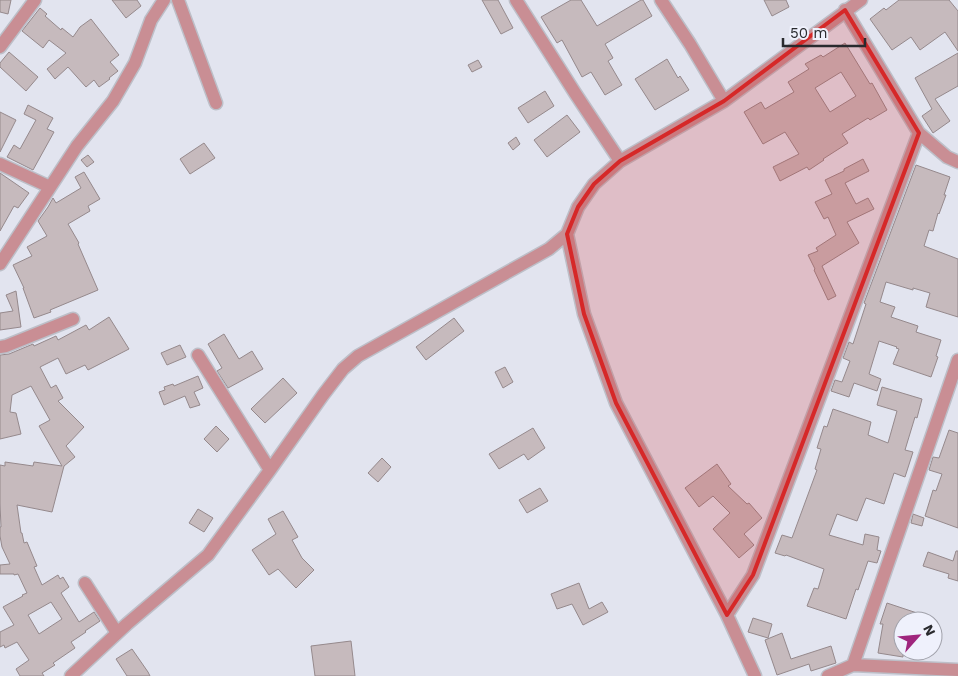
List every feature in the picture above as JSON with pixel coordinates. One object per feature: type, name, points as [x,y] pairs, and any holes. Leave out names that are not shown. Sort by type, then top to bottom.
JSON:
[{"type":"street","points":[[0,47],[35,0]]},
{"type":"street","points":[[0,264],[77,146],[113,101],[135,63],[151,20],[164,0]]},
{"type":"street","points":[[178,0],[216,103]]},
{"type":"street","points":[[516,0],[574,93],[620,161]]},
{"type":"street","points":[[72,676],[117,633],[208,555],[323,395],[343,370],[358,356],[549,249],[567,234],[578,207],[594,184],[620,161],[724,101],[860,0]]},
{"type":"street","points":[[666,2],[724,101]]},
{"type":"street","points":[[845,10],[919,133],[947,157],[958,162]]},
{"type":"street","points":[[727,615],[753,576],[919,133]]},
{"type":"street","points":[[0,164],[50,187]]},
{"type":"street","points":[[567,234],[584,314],[616,403],[727,615],[754,676]]},
{"type":"street","points":[[0,347],[73,319]]},
{"type":"street","points":[[198,355],[270,470]]},
{"type":"street","points":[[852,665],[958,360]]},
{"type":"street","points":[[84,583],[117,633]]},
{"type":"street","points":[[828,676],[852,665],[958,670]]},
{"type":"highlighted area","points":[[845,10],[919,133],[753,575],[727,615],[616,403],[584,314],[567,234],[578,207],[594,184],[620,161],[724,101]]},
{"type":"building","points":[[0,0],[11,0],[8,14],[0,12]]},
{"type":"building","points":[[112,0],[137,0],[141,6],[126,18]]},
{"type":"building","points":[[482,0],[498,0],[513,28],[501,34]]},
{"type":"building","points":[[571,0],[581,0],[597,26],[641,0],[643,0],[652,16],[605,44],[613,58],[608,61],[622,85],[605,95],[591,72],[582,77],[562,40],[557,43],[541,17]]},
{"type":"building","points":[[764,0],[786,0],[789,7],[772,16]]},
{"type":"building","points":[[899,0],[949,0],[958,11],[958,51],[945,32],[920,50],[911,37],[892,50],[870,19],[884,8],[886,10]]},
{"type":"building","points":[[40,8],[47,14],[45,16],[61,30],[62,28],[73,37],[80,27],[91,19],[119,55],[110,62],[118,71],[99,87],[94,80],[86,87],[68,67],[55,79],[47,69],[66,53],[49,40],[43,48],[22,31]]},
{"type":"building","points":[[845,43],[870,84],[872,83],[887,110],[870,120],[868,118],[842,134],[848,143],[809,170],[807,167],[780,181],[773,167],[799,154],[785,132],[763,144],[744,112],[761,102],[765,109],[794,92],[788,82],[809,69],[805,64],[821,55],[823,57]],"holes":[[[841,72],[856,96],[830,112],[815,88]]]},
{"type":"building","points":[[9,52],[38,77],[26,91],[0,67],[0,63]]},
{"type":"building","points":[[958,53],[958,86],[935,99],[950,121],[933,133],[922,116],[932,109],[915,78]]},
{"type":"building","points":[[667,59],[678,78],[680,76],[689,90],[655,110],[635,79]]},
{"type":"building","points":[[478,60],[482,67],[472,72],[468,65]]},
{"type":"building","points":[[545,91],[554,106],[528,123],[518,108]]},
{"type":"building","points":[[28,105],[53,118],[47,129],[54,132],[33,170],[7,157],[14,145],[20,149],[36,120],[24,114]]},
{"type":"building","points":[[0,112],[16,120],[0,152]]},
{"type":"building","points":[[567,115],[580,132],[547,157],[534,140]]},
{"type":"building","points":[[516,137],[520,144],[513,150],[508,143]]},
{"type":"building","points":[[204,143],[215,158],[190,174],[180,159]]},
{"type":"building","points":[[88,155],[94,162],[87,167],[81,160]]},
{"type":"building","points":[[863,159],[869,171],[845,183],[856,204],[868,198],[874,209],[847,222],[859,243],[822,266],[836,296],[828,300],[808,255],[818,251],[816,248],[836,235],[828,217],[824,219],[815,202],[832,194],[825,180]]},
{"type":"building","points":[[916,165],[950,177],[944,195],[946,195],[933,231],[929,230],[924,246],[958,259],[958,317],[926,307],[930,293],[886,282],[880,302],[895,307],[891,317],[918,326],[916,332],[941,340],[936,356],[938,357],[931,377],[893,364],[899,349],[879,341],[869,374],[881,379],[877,391],[854,383],[849,397],[831,391],[835,380],[842,382],[850,361],[843,358],[849,342],[853,344],[866,304],[864,303]]},
{"type":"building","points":[[84,172],[100,199],[88,206],[90,211],[68,224],[79,243],[98,290],[34,318],[24,288],[13,265],[32,256],[27,247],[47,236],[38,221],[53,198],[56,203],[81,188],[75,177]]},
{"type":"building","points":[[0,173],[29,193],[18,208],[14,206],[0,231]]},
{"type":"building","points":[[16,291],[21,327],[0,330],[0,313],[13,311],[6,295]]},
{"type":"building","points":[[109,317],[129,349],[88,370],[85,365],[66,374],[58,358],[40,367],[51,388],[56,385],[63,398],[58,401],[84,427],[66,446],[75,457],[64,466],[52,512],[17,505],[24,543],[27,542],[37,566],[34,567],[42,585],[58,575],[60,579],[63,577],[69,587],[61,593],[79,622],[94,612],[100,621],[71,642],[75,648],[53,663],[55,665],[42,673],[44,676],[20,676],[16,669],[29,660],[17,642],[5,648],[4,645],[0,647],[0,632],[14,625],[3,607],[27,593],[18,574],[0,574],[0,565],[10,564],[2,547],[0,536],[0,465],[5,466],[5,462],[33,466],[34,462],[62,466],[39,426],[50,420],[31,386],[12,395],[10,412],[16,413],[21,434],[0,439],[0,355],[9,354],[33,344],[34,346],[56,336],[58,340],[86,325],[89,330]],"holes":[[[51,602],[62,619],[39,634],[28,615]]]},
{"type":"building","points":[[454,318],[464,331],[426,360],[416,347]]},
{"type":"building","points":[[224,334],[239,359],[252,351],[263,369],[228,388],[217,371],[222,368],[208,344]]},
{"type":"building","points":[[180,345],[186,357],[167,365],[161,353]]},
{"type":"building","points":[[505,367],[513,382],[503,388],[495,372]]},
{"type":"building","points":[[198,376],[203,388],[194,392],[200,405],[190,408],[185,396],[164,405],[159,392],[165,390],[164,387],[173,384],[174,386]]},
{"type":"building","points":[[283,378],[297,393],[265,423],[251,409]]},
{"type":"building","points":[[882,387],[922,399],[905,450],[913,452],[905,477],[894,473],[884,504],[866,498],[857,521],[837,514],[829,535],[863,545],[865,534],[879,537],[877,550],[881,551],[877,563],[868,561],[846,619],[807,606],[814,588],[818,589],[824,569],[786,555],[775,553],[782,535],[792,538],[817,470],[815,469],[821,449],[817,448],[824,426],[827,427],[833,409],[871,422],[868,435],[888,443],[897,411],[877,405]]},
{"type":"building","points":[[216,426],[229,439],[217,452],[204,439]]},
{"type":"building","points":[[533,428],[545,448],[528,460],[524,454],[499,469],[489,454]]},
{"type":"building","points":[[949,430],[958,433],[958,528],[925,516],[933,490],[936,491],[942,474],[929,470],[933,457],[939,458]]},
{"type":"building","points":[[382,458],[391,467],[378,482],[368,473]]},
{"type":"building","points":[[717,464],[731,484],[728,486],[747,504],[749,503],[762,518],[744,534],[754,545],[739,558],[713,529],[730,513],[713,496],[699,507],[685,488]]},
{"type":"building","points":[[540,488],[548,501],[527,513],[519,500]]},
{"type":"building","points":[[198,509],[213,518],[204,532],[189,523]]},
{"type":"building","points":[[283,511],[298,537],[292,540],[302,558],[314,570],[296,588],[278,569],[269,575],[252,550],[276,534],[268,519]]},
{"type":"building","points":[[913,514],[924,518],[922,526],[911,523]]},
{"type":"building","points":[[956,551],[958,551],[958,581],[948,578],[949,574],[923,566],[928,552],[953,561]]},
{"type":"building","points":[[579,583],[589,609],[602,602],[608,612],[583,625],[572,604],[557,609],[551,594]]},
{"type":"building","points":[[887,603],[911,611],[893,611],[893,655],[878,653],[883,624],[880,624]]},
{"type":"building","points":[[753,618],[772,624],[768,638],[748,632]]},
{"type":"building","points":[[782,633],[791,659],[831,646],[836,663],[811,671],[809,664],[777,675],[765,640]]},
{"type":"building","points":[[351,641],[355,676],[315,676],[311,646]]},
{"type":"building","points":[[132,649],[150,676],[127,676],[116,659]]}]
